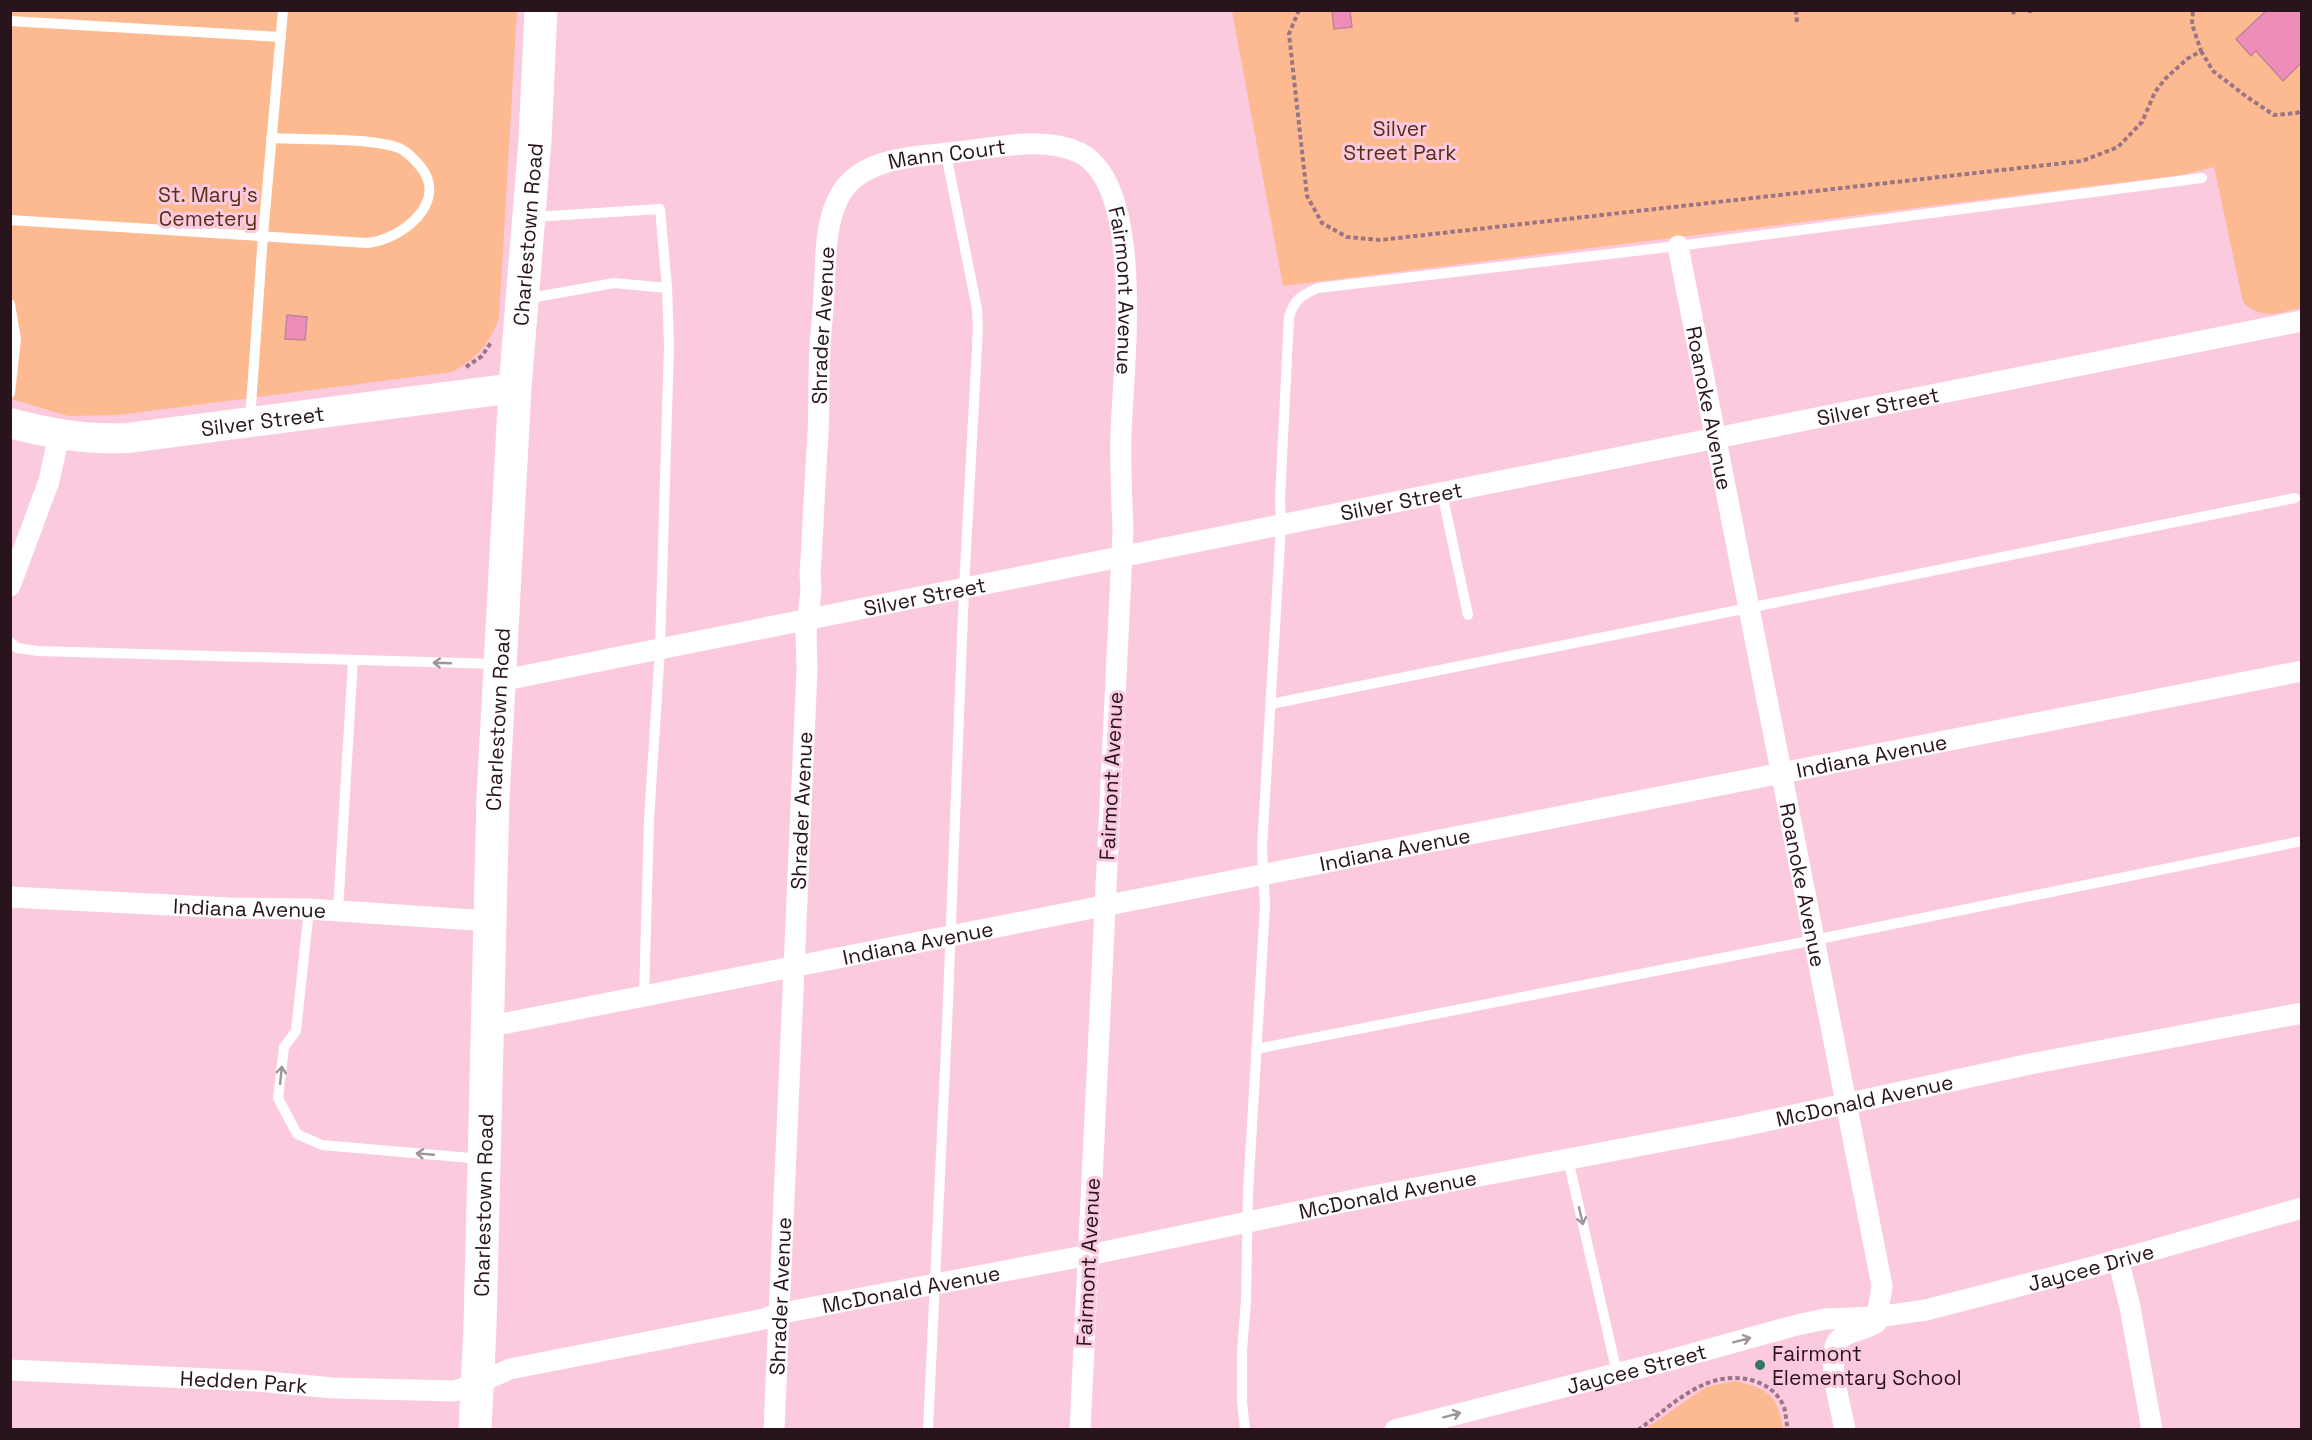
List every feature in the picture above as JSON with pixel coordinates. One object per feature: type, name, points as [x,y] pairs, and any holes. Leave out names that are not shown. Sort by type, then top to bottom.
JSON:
[{"type":"main road","name":"Charlestown Road","points":[[475,1430],[480,1327],[489,921],[500,673],[515,388],[535,140],[541,10]]},
{"type":"main road","name":"Silver Street","points":[[10,423],[59,435],[99,439],[128,438],[515,388]]},
{"type":"street","name":"Mann Court","points":[[839,195],[861,172],[876,165],[1028,144],[1065,148]]},
{"type":"street","name":"Fairmont Avenue","points":[[1065,148],[1092,161],[1110,186],[1122,235],[1126,312],[1121,437],[1121,558],[1080,1430]]},
{"type":"street","name":"Shrader Avenue","points":[[774,1430],[824,279],[829,228],[839,195]]},
{"type":"street","name":"Roanoke Avenue","points":[[1678,246],[1882,1286],[1877,1317]]},
{"type":"street","name":"Silver Street","points":[[500,673],[660,649],[2301,321]]},
{"type":"street","points":[[10,586],[49,482],[59,435]]},
{"type":"street","name":"Indiana Avenue","points":[[486,1027],[2301,671]]},
{"type":"street","name":"Indiana Avenue","points":[[10,897],[230,908],[309,909],[489,921]]},
{"type":"street","name":"McDonald Avenue","points":[[476,1384],[510,1369],[1089,1255],[1368,1197],[1743,1126],[2030,1064],[2301,1013]]},
{"type":"street","name":"Jaycee Drive","points":[[1877,1317],[1926,1310],[2301,1208]]},
{"type":"street","points":[[2118,1259],[2130,1307],[2152,1430]]},
{"type":"street","points":[[1845,1430],[1833,1365],[1834,1349],[1838,1341],[1876,1323],[1877,1317]]},
{"type":"street","name":"Jaycee Street","points":[[1395,1430],[1797,1325],[1825,1319],[1877,1317]]},
{"type":"street","name":"Hedden Park","points":[[10,1370],[257,1381],[333,1388],[454,1391],[476,1384]]},
{"type":"lane","points":[[250,422],[263,235],[283,10]]},
{"type":"lane","points":[[10,21],[280,37]]},
{"type":"lane","points":[[10,220],[367,243],[379,242],[392,237],[413,222],[422,213],[429,197],[429,182],[424,171],[409,154],[399,148],[372,143],[271,138]]},
{"type":"lane","points":[[928,1430],[964,588],[978,328],[977,309],[946,154]]},
{"type":"lane","points":[[1245,1430],[1242,1401],[1246,1223],[1265,906],[1262,847],[1281,525],[1280,498],[1289,317],[1293,304],[1301,295],[1318,288],[1678,246],[2202,178]]},
{"type":"lane","points":[[529,218],[660,209],[669,345],[660,649],[649,820],[644,996]]},
{"type":"lane","points":[[522,299],[614,283],[667,288]]},
{"type":"lane","points":[[10,304],[16,339],[10,393]]},
{"type":"lane","points":[[1443,493],[1468,615]]},
{"type":"lane","points":[[1271,704],[2295,498]]},
{"type":"lane","points":[[10,642],[17,648],[38,651],[353,660],[500,673]]},
{"type":"lane","points":[[338,911],[353,660]]},
{"type":"lane","points":[[1256,1049],[1814,940],[2301,841]]},
{"type":"lane","points":[[309,909],[296,1031],[284,1047],[278,1098],[297,1134],[322,1145],[483,1159]]},
{"type":"lane","points":[[1568,1159],[1617,1373]]},
{"type":"path","points":[[1299,10],[1290,34],[1307,196],[1322,223],[1347,237],[1380,240],[2082,161],[2118,147],[2142,122],[2156,92],[2166,78],[2187,59],[2201,51]]},
{"type":"path","points":[[1797,10],[1797,24]]},
{"type":"path","points":[[2193,10],[2192,24],[2201,51],[2213,71],[2274,115],[2301,111]]},
{"type":"path","points":[[460,370],[482,356],[494,338]]},
{"type":"path","points":[[1638,1430],[1701,1386],[1735,1377],[1762,1383],[1776,1394],[1784,1408],[1788,1430]]},
{"type":"green space","name":"St. Mary's Cemetery","points":[[10,11],[517,11],[499,318],[487,343],[468,362],[452,372],[118,415],[68,416],[11,399]]},
{"type":"green space","name":"Silver Street Park","points":[[1232,11],[2301,11],[2301,308],[2264,314],[2243,302],[2214,167],[2182,175],[1283,286]]},
{"type":"green space","points":[[1735,1381],[1763,1390],[1769,1395],[1778,1408],[1783,1429],[1645,1429],[1706,1387]]},
{"type":"building","points":[[1332,10],[1350,10],[1352,27],[1334,29]]},
{"type":"building","points":[[2267,10],[2301,10],[2301,63],[2283,81],[2256,51],[2251,56],[2236,39]]},
{"type":"building","points":[[287,315],[307,317],[305,340],[285,339]]},
{"type":"place","name":"Fairmont Elementary School","points":[[1760,1365]]}]
